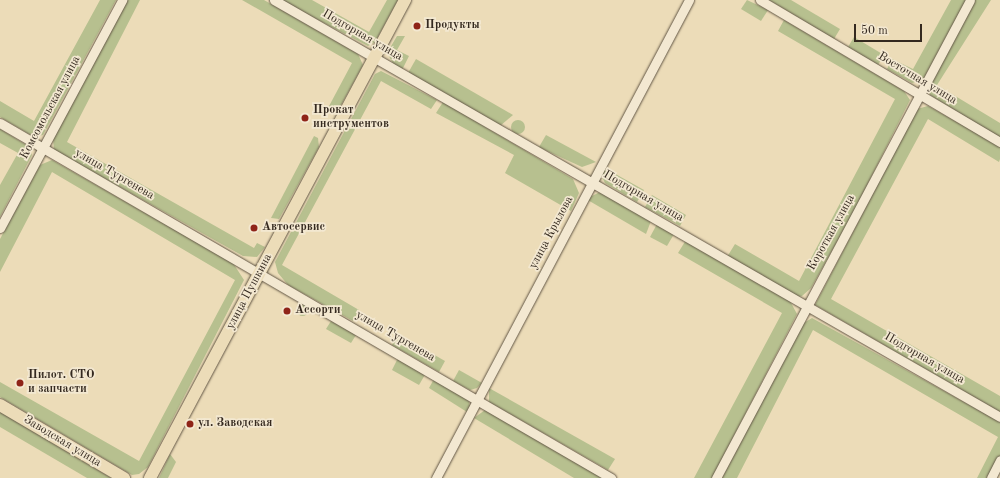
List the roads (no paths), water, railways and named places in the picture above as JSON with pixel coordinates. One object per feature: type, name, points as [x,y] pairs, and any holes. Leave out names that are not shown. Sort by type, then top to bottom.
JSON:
[{"type":"main road","name":"улица Пушкина","points":[[150,478],[405,0]]},
{"type":"main road","name":"Заводская улица","points":[[0,405],[124,478]]},
{"type":"street","name":"Комсомольская улица","points":[[0,228],[122,0]]},
{"type":"street","name":"Подгорная улица","points":[[274,0],[806,304],[1000,417]]},
{"type":"street","name":"улица Крылова","points":[[436,478],[689,0]]},
{"type":"street","name":"Восточная улица","points":[[760,0],[1000,142]]},
{"type":"street","name":"Короткая улица","points":[[716,478],[806,304],[921,95],[970,0]]},
{"type":"street","name":"улица Тургенева","points":[[0,123],[611,478]]},
{"type":"street","points":[[991,478],[1000,460]]},
{"type":"place","name":"Продукты","points":[[417,26]]},
{"type":"place","name":"Прокат инструментов","points":[[305,118]]},
{"type":"place","name":"Автосервис","points":[[254,228]]},
{"type":"place","name":"Ассорти","points":[[287,311]]},
{"type":"place","name":"Пилот. СТО и запчасти","points":[[20,383]]},
{"type":"place","name":"ул. Заводская","points":[[190,424]]}]
